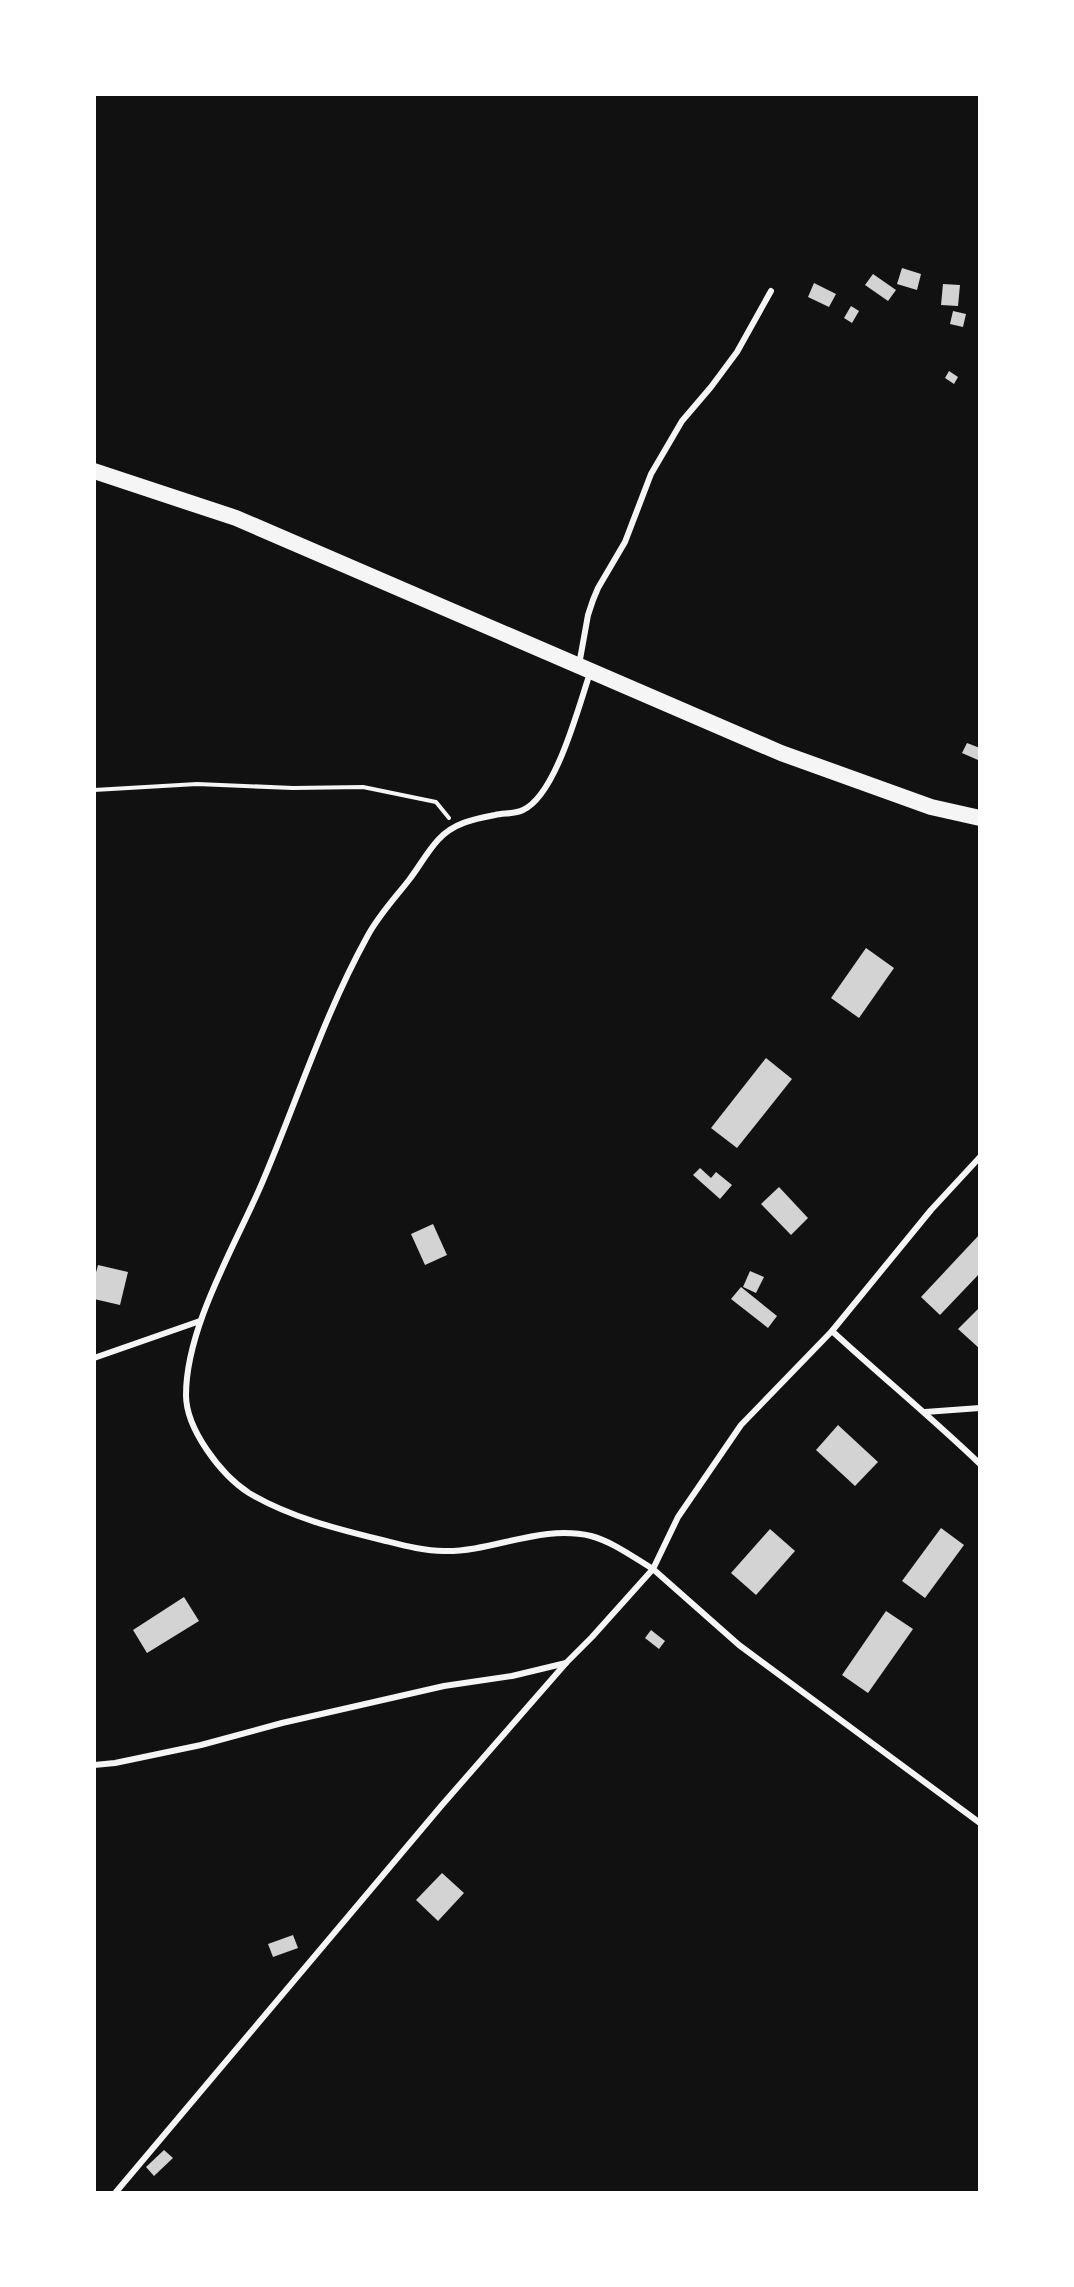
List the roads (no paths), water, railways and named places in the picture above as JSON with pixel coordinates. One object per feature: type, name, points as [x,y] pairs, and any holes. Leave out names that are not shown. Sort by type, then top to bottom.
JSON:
[{"type":"highway","points":[[94,471],[236,518],[781,753],[931,807],[980,818]]},
{"type":"street","points":[[771,291],[737,352],[682,421],[651,474],[626,542],[598,588],[588,615],[585,668],[553,776],[539,799],[521,811],[455,825],[439,839],[369,934],[326,1024],[262,1182],[200,1321],[190,1357],[186,1399],[196,1432],[219,1468],[247,1492],[288,1512],[350,1532],[442,1551],[469,1550],[545,1534],[568,1533],[590,1536],[611,1544],[653,1569],[739,1645],[980,1823]]},
{"type":"street","points":[[116,2193],[442,1805],[653,1569],[678,1517],[741,1425],[832,1331],[931,1210],[980,1158]]},
{"type":"street","points":[[94,1358],[200,1321]]},
{"type":"street","points":[[832,1331],[925,1412],[980,1464]]},
{"type":"street","points":[[925,1412],[980,1408]]},
{"type":"street","points":[[94,1765],[115,1763],[201,1745],[282,1723],[444,1686],[512,1676],[566,1664]]}]
